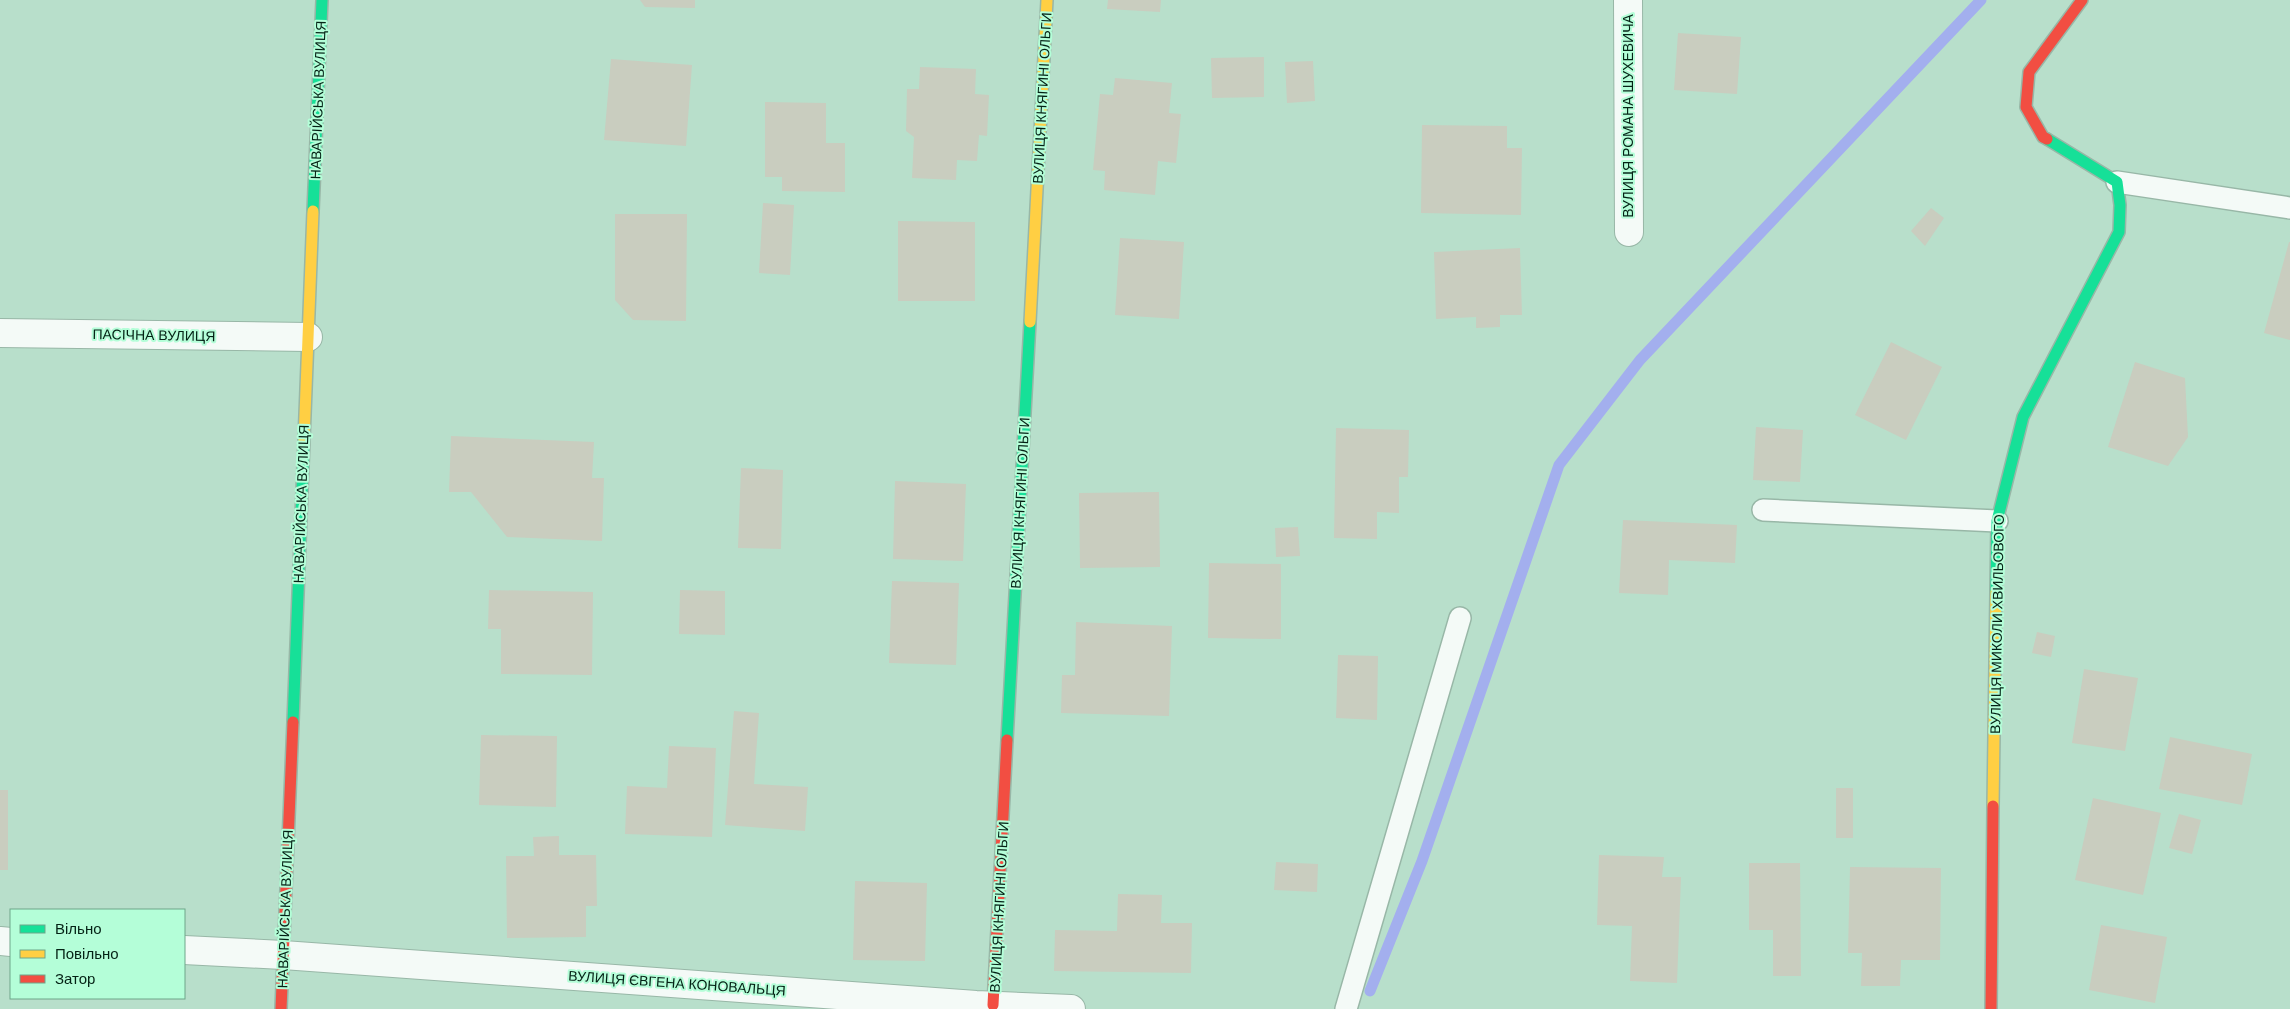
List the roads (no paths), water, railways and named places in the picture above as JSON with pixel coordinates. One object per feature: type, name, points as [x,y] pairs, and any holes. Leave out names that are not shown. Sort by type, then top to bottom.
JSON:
[{"type":"street","name":"НАВАРІЙСЬКА ВУЛИЦЯ","points":[[281,1009],[322,0]]},
{"type":"street","name":"ВУЛИЦЯ КНЯГИНІ ОЛЬГИ","points":[[982,1006],[1047,0]]},
{"type":"street","name":"ВУЛИЦЯ РОМАНА ШУХЕВИЧА","points":[[1628,0],[1629,232]]},
{"type":"street","points":[[2082,0],[2029,72],[2026,107],[2043,137],[2117,182]]},
{"type":"street","name":"ВУЛИЦЯ МИКОЛИ ХВИЛЬОВОГО","points":[[1991,1009],[1997,521],[2023,417],[2119,232],[2120,205],[2117,182]]},
{"type":"street","name":"ПАСІЧНА ВУЛИЦЯ","points":[[0,333],[308,338]]},
{"type":"street","name":"ВУЛИЦЯ ЄВГЕНА КОНОВАЛЬЦЯ","points":[[185,950],[284,955],[982,1006],[1071,1009]]},
{"type":"lane","points":[[2117,182],[2290,208]]},
{"type":"lane","points":[[1763,510],[1997,521]]},
{"type":"lane","points":[[1346,1009],[1460,618]]},
{"type":"waterway","points":[[1370,991],[1422,861],[1559,465],[1640,360],[1981,0]]}]
